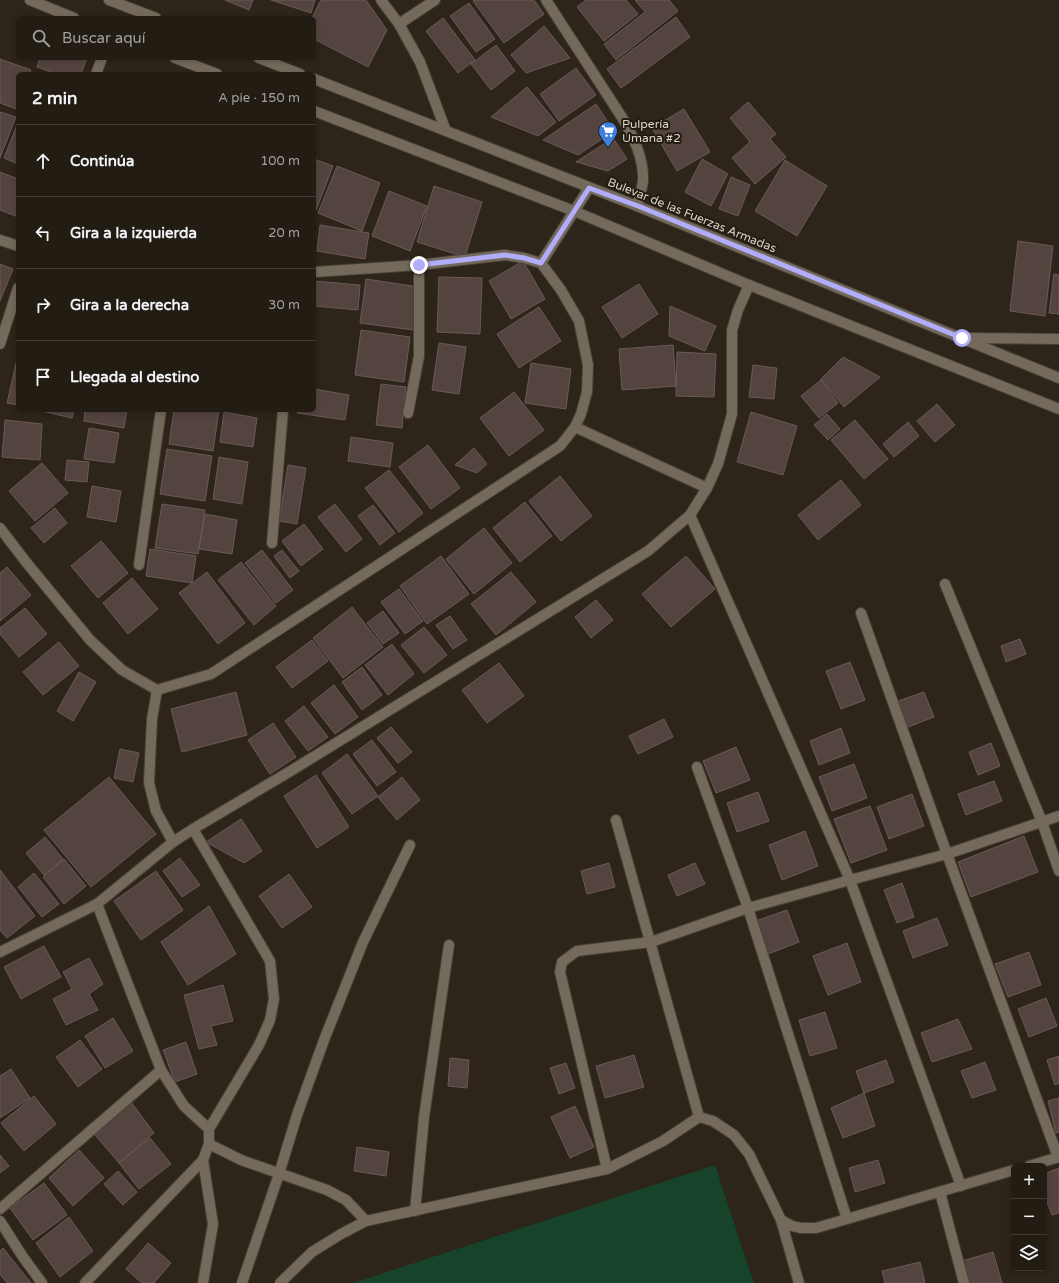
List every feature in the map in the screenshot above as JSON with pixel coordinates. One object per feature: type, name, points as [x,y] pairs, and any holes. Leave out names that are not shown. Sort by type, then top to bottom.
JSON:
[{"type":"street","points":[[30,0],[69,16]]},
{"type":"street","points":[[109,0],[121,2],[152,16]]},
{"type":"street","points":[[381,0],[399,24],[420,62],[446,131]]},
{"type":"street","points":[[399,24],[435,0]]},
{"type":"street","points":[[546,0],[623,119],[634,139],[641,160],[643,182],[638,206]]},
{"type":"street","points":[[97,72],[101,60]]},
{"type":"street","points":[[180,60],[212,72]]},
{"type":"street","points":[[264,60],[295,72]]},
{"type":"street","name":"Bulevar de las Fuerzas Armadas","points":[[316,80],[638,206],[1059,378]]},
{"type":"street","points":[[316,112],[574,211],[749,286],[1059,409]]},
{"type":"street","points":[[541,263],[589,188]]},
{"type":"street","points":[[0,240],[16,245]]},
{"type":"street","points":[[0,528],[90,640],[122,670],[156,690],[211,674],[560,446],[575,428],[581,414],[587,392],[588,365],[579,321],[561,290],[541,263],[505,255],[419,265],[316,272]]},
{"type":"street","points":[[408,413],[419,356],[419,265]]},
{"type":"street","points":[[0,952],[97,904],[173,842],[648,551],[690,515],[707,488],[718,464],[732,414],[732,330],[738,310],[749,286]]},
{"type":"street","points":[[0,344],[16,294]]},
{"type":"street","points":[[962,338],[1059,339]]},
{"type":"street","points":[[139,565],[161,412]]},
{"type":"street","points":[[272,543],[283,412]]},
{"type":"street","points":[[575,428],[707,488]]},
{"type":"street","points":[[690,515],[850,880],[961,1186]]},
{"type":"street","points":[[945,584],[1042,822],[1059,871]]},
{"type":"street","points":[[861,613],[1058,1157],[1039,1163]]},
{"type":"street","points":[[156,690],[152,719],[149,783],[156,812],[173,842]]},
{"type":"street","points":[[697,767],[748,908],[846,1219]]},
{"type":"street","points":[[607,1169],[560,972],[562,962],[577,952],[651,942],[748,908],[947,854],[1059,816]]},
{"type":"street","points":[[616,820],[699,1117]]},
{"type":"street","points":[[85,1283],[203,1160],[209,1144],[209,1130],[259,1045],[270,1020],[274,998],[270,961],[193,829]]},
{"type":"street","points":[[242,1283],[279,1174],[297,1114],[330,1026],[363,942],[410,845]]},
{"type":"street","points":[[97,904],[161,1070],[184,1106],[209,1130]]},
{"type":"street","points":[[415,1211],[424,1117],[449,946]]},
{"type":"street","points":[[0,1209],[161,1070]]},
{"type":"street","points":[[280,1283],[312,1252],[340,1234],[366,1221],[607,1169],[663,1141],[699,1117],[713,1121],[734,1135],[748,1154],[781,1220],[799,1283]]},
{"type":"street","points":[[209,1144],[241,1160],[327,1190],[346,1200],[366,1221]]},
{"type":"street","points":[[203,1160],[213,1224],[203,1283]]},
{"type":"street","points":[[781,1220],[792,1226],[801,1228],[816,1228],[1011,1171]]},
{"type":"street","points":[[940,1192],[964,1283]]},
{"type":"street","points":[[0,1221],[42,1283]]},
{"type":"green space","points":[[715,1165],[754,1283],[353,1283]]},
{"type":"building","points":[[225,0],[253,0],[249,10]]},
{"type":"building","points":[[271,0],[315,0],[311,13]]},
{"type":"building","points":[[321,0],[366,0],[387,30],[368,67],[316,40],[316,16],[313,16]]},
{"type":"building","points":[[534,0],[544,14],[504,43],[473,1]]},
{"type":"building","points":[[586,0],[626,0],[638,14],[604,41],[577,7]]},
{"type":"building","points":[[635,0],[669,0],[678,11],[616,60],[604,44],[645,12]]},
{"type":"building","points":[[469,3],[495,39],[476,52],[450,16]]},
{"type":"building","points":[[676,17],[690,37],[621,88],[607,69]]},
{"type":"building","points":[[443,18],[475,60],[458,73],[426,31]]},
{"type":"building","points":[[544,26],[570,58],[526,73],[511,55]]},
{"type":"building","points":[[496,45],[515,71],[491,90],[471,64]]},
{"type":"building","points":[[0,59],[31,70],[30,72],[16,72],[16,109],[0,103]]},
{"type":"building","points":[[39,60],[86,60],[82,72],[51,72],[37,67]]},
{"type":"building","points":[[576,68],[596,95],[559,121],[540,94]]},
{"type":"building","points":[[527,87],[556,122],[538,136],[491,117]]},
{"type":"building","points":[[748,102],[776,134],[770,139],[786,157],[755,184],[732,158],[750,142],[730,118]]},
{"type":"building","points":[[596,104],[614,131],[578,155],[543,140]]},
{"type":"building","points":[[684,109],[710,152],[677,171],[652,128]]},
{"type":"building","points":[[0,112],[16,117],[0,158]]},
{"type":"building","points":[[16,127],[16,163],[4,158]]},
{"type":"building","name":"Pulpería Umana #2","points":[[613,138],[627,159],[608,171],[576,162]]},
{"type":"building","points":[[702,159],[728,174],[711,206],[685,192]]},
{"type":"building","points":[[316,160],[333,166],[316,210]]},
{"type":"building","points":[[785,160],[827,186],[797,236],[755,211]]},
{"type":"building","points":[[337,166],[380,183],[362,231],[318,213]]},
{"type":"building","points":[[0,172],[16,178],[16,216],[0,210]]},
{"type":"building","points":[[731,177],[750,185],[738,216],[719,209]]},
{"type":"building","points":[[434,186],[482,202],[465,257],[417,242]]},
{"type":"building","points":[[389,191],[427,206],[410,251],[372,236]]},
{"type":"building","points":[[320,225],[369,233],[365,259],[317,251]]},
{"type":"building","points":[[1018,241],[1053,246],[1045,316],[1010,311]]},
{"type":"building","points":[[523,261],[545,299],[511,319],[489,281]]},
{"type":"building","points":[[0,264],[13,269],[0,301]]},
{"type":"building","points":[[1054,274],[1059,275],[1059,314],[1049,313]]},
{"type":"building","points":[[439,277],[482,278],[480,334],[437,332]]},
{"type":"building","points":[[366,279],[419,287],[413,330],[360,323]]},
{"type":"building","points":[[316,281],[360,285],[358,310],[316,306]]},
{"type":"building","points":[[639,284],[658,314],[622,338],[602,307]]},
{"type":"building","points":[[670,306],[716,326],[705,351],[669,336]]},
{"type":"building","points":[[539,307],[561,341],[519,368],[497,334]]},
{"type":"building","points":[[361,330],[410,337],[404,382],[355,375]]},
{"type":"building","points":[[439,343],[466,347],[459,394],[432,390]]},
{"type":"building","points":[[673,345],[676,386],[622,390],[619,349]]},
{"type":"building","points":[[677,352],[716,354],[714,397],[676,396]]},
{"type":"building","points":[[843,357],[880,377],[844,407],[821,379]]},
{"type":"building","points":[[16,363],[16,405],[7,403]]},
{"type":"building","points":[[531,363],[571,369],[566,409],[525,403]]},
{"type":"building","points":[[753,365],[777,368],[774,399],[749,397]]},
{"type":"building","points":[[821,380],[838,403],[819,418],[801,396]]},
{"type":"building","points":[[381,384],[406,387],[402,428],[376,425]]},
{"type":"building","points":[[316,389],[349,395],[345,420],[297,413],[316,412]]},
{"type":"building","points":[[514,392],[544,430],[509,456],[480,418]]},
{"type":"building","points":[[937,404],[955,425],[935,442],[917,421]]},
{"type":"building","points":[[46,412],[74,412],[72,418]]},
{"type":"building","points":[[85,412],[127,412],[124,428],[84,421]]},
{"type":"building","points":[[174,412],[219,412],[213,451],[169,444]]},
{"type":"building","points":[[224,412],[257,418],[253,447],[220,442]]},
{"type":"building","points":[[751,412],[797,426],[783,475],[737,462]]},
{"type":"building","points":[[827,414],[840,429],[828,440],[814,425]]},
{"type":"building","points":[[5,420],[42,424],[40,460],[2,457]]},
{"type":"building","points":[[855,420],[888,459],[864,479],[831,440]]},
{"type":"building","points":[[908,422],[919,436],[894,457],[883,444]]},
{"type":"building","points":[[89,428],[119,433],[114,463],[84,459]]},
{"type":"building","points":[[351,437],[393,443],[390,467],[348,461]]},
{"type":"building","points":[[428,445],[460,488],[431,509],[399,467]]},
{"type":"building","points":[[474,448],[487,464],[477,473],[455,465]]},
{"type":"building","points":[[167,449],[212,456],[205,501],[160,494]]},
{"type":"building","points":[[219,457],[248,462],[242,504],[213,499]]},
{"type":"building","points":[[67,460],[89,462],[87,482],[65,480]]},
{"type":"building","points":[[42,463],[68,493],[35,521],[9,491]]},
{"type":"building","points":[[288,465],[306,468],[297,524],[279,521]]},
{"type":"building","points":[[389,470],[423,513],[399,532],[365,488]]},
{"type":"building","points":[[560,476],[592,516],[561,541],[529,501]]},
{"type":"building","points":[[841,480],[861,505],[818,540],[798,515]]},
{"type":"building","points":[[92,486],[121,491],[116,522],[87,517]]},
{"type":"building","points":[[525,502],[552,536],[520,562],[493,528]]},
{"type":"building","points":[[162,504],[205,510],[198,554],[155,548]]},
{"type":"building","points":[[335,504],[362,539],[346,552],[318,517]]},
{"type":"building","points":[[373,505],[395,533],[380,545],[358,516]]},
{"type":"building","points":[[55,508],[67,523],[44,543],[31,528]]},
{"type":"building","points":[[205,514],[237,520],[232,554],[199,549]]},
{"type":"building","points":[[304,524],[323,549],[301,566],[282,541]]},
{"type":"building","points":[[484,528],[512,563],[474,594],[446,559]]},
{"type":"building","points":[[101,541],[128,573],[98,598],[71,566]]},
{"type":"building","points":[[150,549],[196,556],[192,583],[146,576]]},
{"type":"building","points":[[262,550],[293,590],[276,603],[245,563]]},
{"type":"building","points":[[282,550],[299,571],[290,578],[274,556]]},
{"type":"building","points":[[441,556],[469,594],[427,624],[400,586]]},
{"type":"building","points":[[686,556],[715,589],[671,627],[642,594]]},
{"type":"building","points":[[241,562],[276,606],[254,625],[218,580]]},
{"type":"building","points":[[7,567],[31,595],[0,621],[0,573]]},
{"type":"building","points":[[207,572],[245,623],[218,644],[179,593]]},
{"type":"building","points":[[511,572],[536,602],[496,635],[471,604]]},
{"type":"building","points":[[132,578],[158,609],[128,634],[103,603]]},
{"type":"building","points":[[399,589],[423,621],[405,634],[381,602]]},
{"type":"building","points":[[596,600],[613,620],[591,638],[575,617]]},
{"type":"building","points":[[352,607],[383,647],[343,678],[313,638]]},
{"type":"building","points":[[25,608],[47,634],[19,657],[0,634],[0,628]]},
{"type":"building","points":[[383,611],[399,633],[383,644],[367,623]]},
{"type":"building","points":[[450,616],[467,640],[453,649],[436,625]]},
{"type":"building","points":[[424,627],[447,655],[424,673],[401,645]]},
{"type":"building","points":[[1020,639],[1026,654],[1006,662],[1001,646]]},
{"type":"building","points":[[312,640],[328,661],[292,688],[276,667]]},
{"type":"building","points":[[59,642],[79,666],[43,695],[23,672]]},
{"type":"building","points":[[392,644],[414,674],[388,695],[365,665]]},
{"type":"building","points":[[850,662],[865,700],[841,709],[826,671]]},
{"type":"building","points":[[499,663],[524,696],[487,723],[462,690]]},
{"type":"building","points":[[362,667],[382,695],[362,710],[342,682]]},
{"type":"building","points":[[79,672],[96,682],[73,721],[57,711]]},
{"type":"building","points":[[334,685],[358,717],[335,734],[311,703]]},
{"type":"building","points":[[236,692],[247,735],[182,752],[171,709]]},
{"type":"building","points":[[924,692],[934,717],[908,727],[898,701]]},
{"type":"building","points":[[304,706],[328,737],[308,751],[285,721]]},
{"type":"building","points":[[664,719],[673,737],[638,754],[629,736]]},
{"type":"building","points":[[273,723],[296,757],[270,774],[248,740]]},
{"type":"building","points":[[391,727],[412,752],[398,763],[377,738]]},
{"type":"building","points":[[841,728],[850,753],[819,765],[810,741]]},
{"type":"building","points":[[372,740],[396,772],[377,786],[353,754]]},
{"type":"building","points":[[991,743],[1000,766],[978,775],[969,752]]},
{"type":"building","points":[[736,747],[750,780],[716,793],[703,761]]},
{"type":"building","points":[[120,749],[139,753],[133,782],[114,778]]},
{"type":"building","points":[[347,754],[378,796],[352,814],[322,773]]},
{"type":"building","points":[[854,764],[867,798],[832,811],[819,777]]},
{"type":"building","points":[[316,775],[349,827],[317,848],[284,796]]},
{"type":"building","points":[[109,777],[156,834],[91,887],[44,830]]},
{"type":"building","points":[[402,777],[420,800],[397,820],[378,797]]},
{"type":"building","points":[[994,781],[1002,801],[966,815],[958,794]]},
{"type":"building","points":[[758,792],[769,821],[737,832],[727,803]]},
{"type":"building","points":[[912,794],[924,826],[889,839],[877,807]]},
{"type":"building","points":[[870,806],[887,850],[851,863],[834,819]]},
{"type":"building","points":[[241,819],[262,851],[244,863],[206,842]]},
{"type":"building","points":[[805,831],[818,866],[782,880],[769,845]]},
{"type":"building","points":[[1024,836],[1038,872],[971,897],[958,862]]},
{"type":"building","points":[[45,837],[63,859],[44,875],[26,853]]},
{"type":"building","points":[[180,858],[200,885],[182,897],[163,871]]},
{"type":"building","points":[[64,859],[86,886],[64,904],[43,877]]},
{"type":"building","points":[[609,863],[615,887],[587,894],[581,871]]},
{"type":"building","points":[[695,863],[705,884],[677,896],[668,875]]},
{"type":"building","points":[[0,870],[35,916],[7,938],[0,930]]},
{"type":"building","points":[[156,871],[183,910],[141,940],[114,901]]},
{"type":"building","points":[[34,873],[59,904],[42,917],[18,887]]},
{"type":"building","points":[[289,874],[312,907],[282,928],[259,896]]},
{"type":"building","points":[[902,883],[914,917],[897,923],[884,890]]},
{"type":"building","points":[[209,906],[236,954],[188,985],[161,942]]},
{"type":"building","points":[[787,910],[799,942],[768,954],[756,921]]},
{"type":"building","points":[[937,918],[948,945],[913,958],[903,931]]},
{"type":"building","points":[[847,943],[861,982],[828,995],[813,956]]},
{"type":"building","points":[[44,946],[61,977],[21,999],[4,967]]},
{"type":"building","points":[[1029,952],[1041,985],[1008,997],[995,964]]},
{"type":"building","points":[[89,958],[103,984],[89,994],[98,1010],[66,1025],[53,999],[72,989],[63,972]]},
{"type":"building","points":[[223,985],[233,1021],[211,1026],[217,1045],[199,1049],[184,995]]},
{"type":"building","points":[[1046,998],[1057,1026],[1029,1037],[1018,1009]]},
{"type":"building","points":[[825,1012],[837,1048],[810,1056],[799,1020]]},
{"type":"building","points":[[113,1018],[133,1051],[105,1068],[85,1036]]},
{"type":"building","points":[[958,1019],[972,1049],[932,1062],[921,1033]]},
{"type":"building","points":[[80,1040],[102,1069],[78,1087],[56,1057]]},
{"type":"building","points":[[186,1042],[197,1074],[175,1082],[163,1050]]},
{"type":"building","points":[[634,1055],[644,1087],[605,1098],[596,1066]]},
{"type":"building","points":[[1059,1056],[1059,1083],[1055,1085],[1047,1060]]},
{"type":"building","points":[[450,1058],[469,1060],[467,1088],[448,1086]]},
{"type":"building","points":[[886,1060],[894,1082],[864,1093],[856,1071]]},
{"type":"building","points":[[985,1062],[996,1090],[972,1098],[961,1071]]},
{"type":"building","points":[[566,1063],[575,1088],[559,1094],[550,1068]]},
{"type":"building","points":[[11,1069],[30,1098],[0,1118],[0,1076]]},
{"type":"building","points":[[864,1093],[875,1126],[843,1138],[831,1108]]},
{"type":"building","points":[[34,1096],[56,1124],[24,1151],[1,1123]]},
{"type":"building","points":[[1059,1098],[1059,1132],[1056,1133],[1048,1101]]},
{"type":"building","points":[[131,1102],[154,1133],[119,1163],[95,1135]]},
{"type":"building","points":[[575,1106],[594,1147],[570,1158],[551,1117]]},
{"type":"building","points":[[150,1138],[171,1164],[139,1189],[119,1163]]},
{"type":"building","points":[[357,1147],[389,1152],[386,1176],[354,1171]]},
{"type":"building","points":[[79,1150],[104,1178],[73,1206],[49,1178]]},
{"type":"building","points":[[0,1155],[9,1166],[0,1173]]},
{"type":"building","points":[[878,1160],[885,1183],[855,1192],[849,1168]]},
{"type":"building","points":[[1059,1168],[1059,1213],[1052,1215],[1047,1202],[1047,1173]]},
{"type":"building","points":[[118,1171],[137,1192],[123,1205],[104,1184]]},
{"type":"building","points":[[44,1183],[67,1215],[33,1240],[10,1208]]},
{"type":"building","points":[[69,1217],[93,1251],[60,1277],[36,1243]]},
{"type":"building","points":[[148,1243],[171,1263],[154,1283],[142,1283],[126,1269]]},
{"type":"building","points":[[3,1248],[31,1283],[7,1283],[0,1274],[0,1251]]},
{"type":"building","points":[[993,1252],[1002,1283],[968,1283],[962,1261]]},
{"type":"building","points":[[920,1262],[925,1283],[885,1283],[882,1271]]},
{"type":"place","name":"Pulpería Umana #2","points":[[608,148]]},
{"type":"route","points":[[419,265],[505,255],[541,263],[589,188],[638,206],[962,338]]}]
